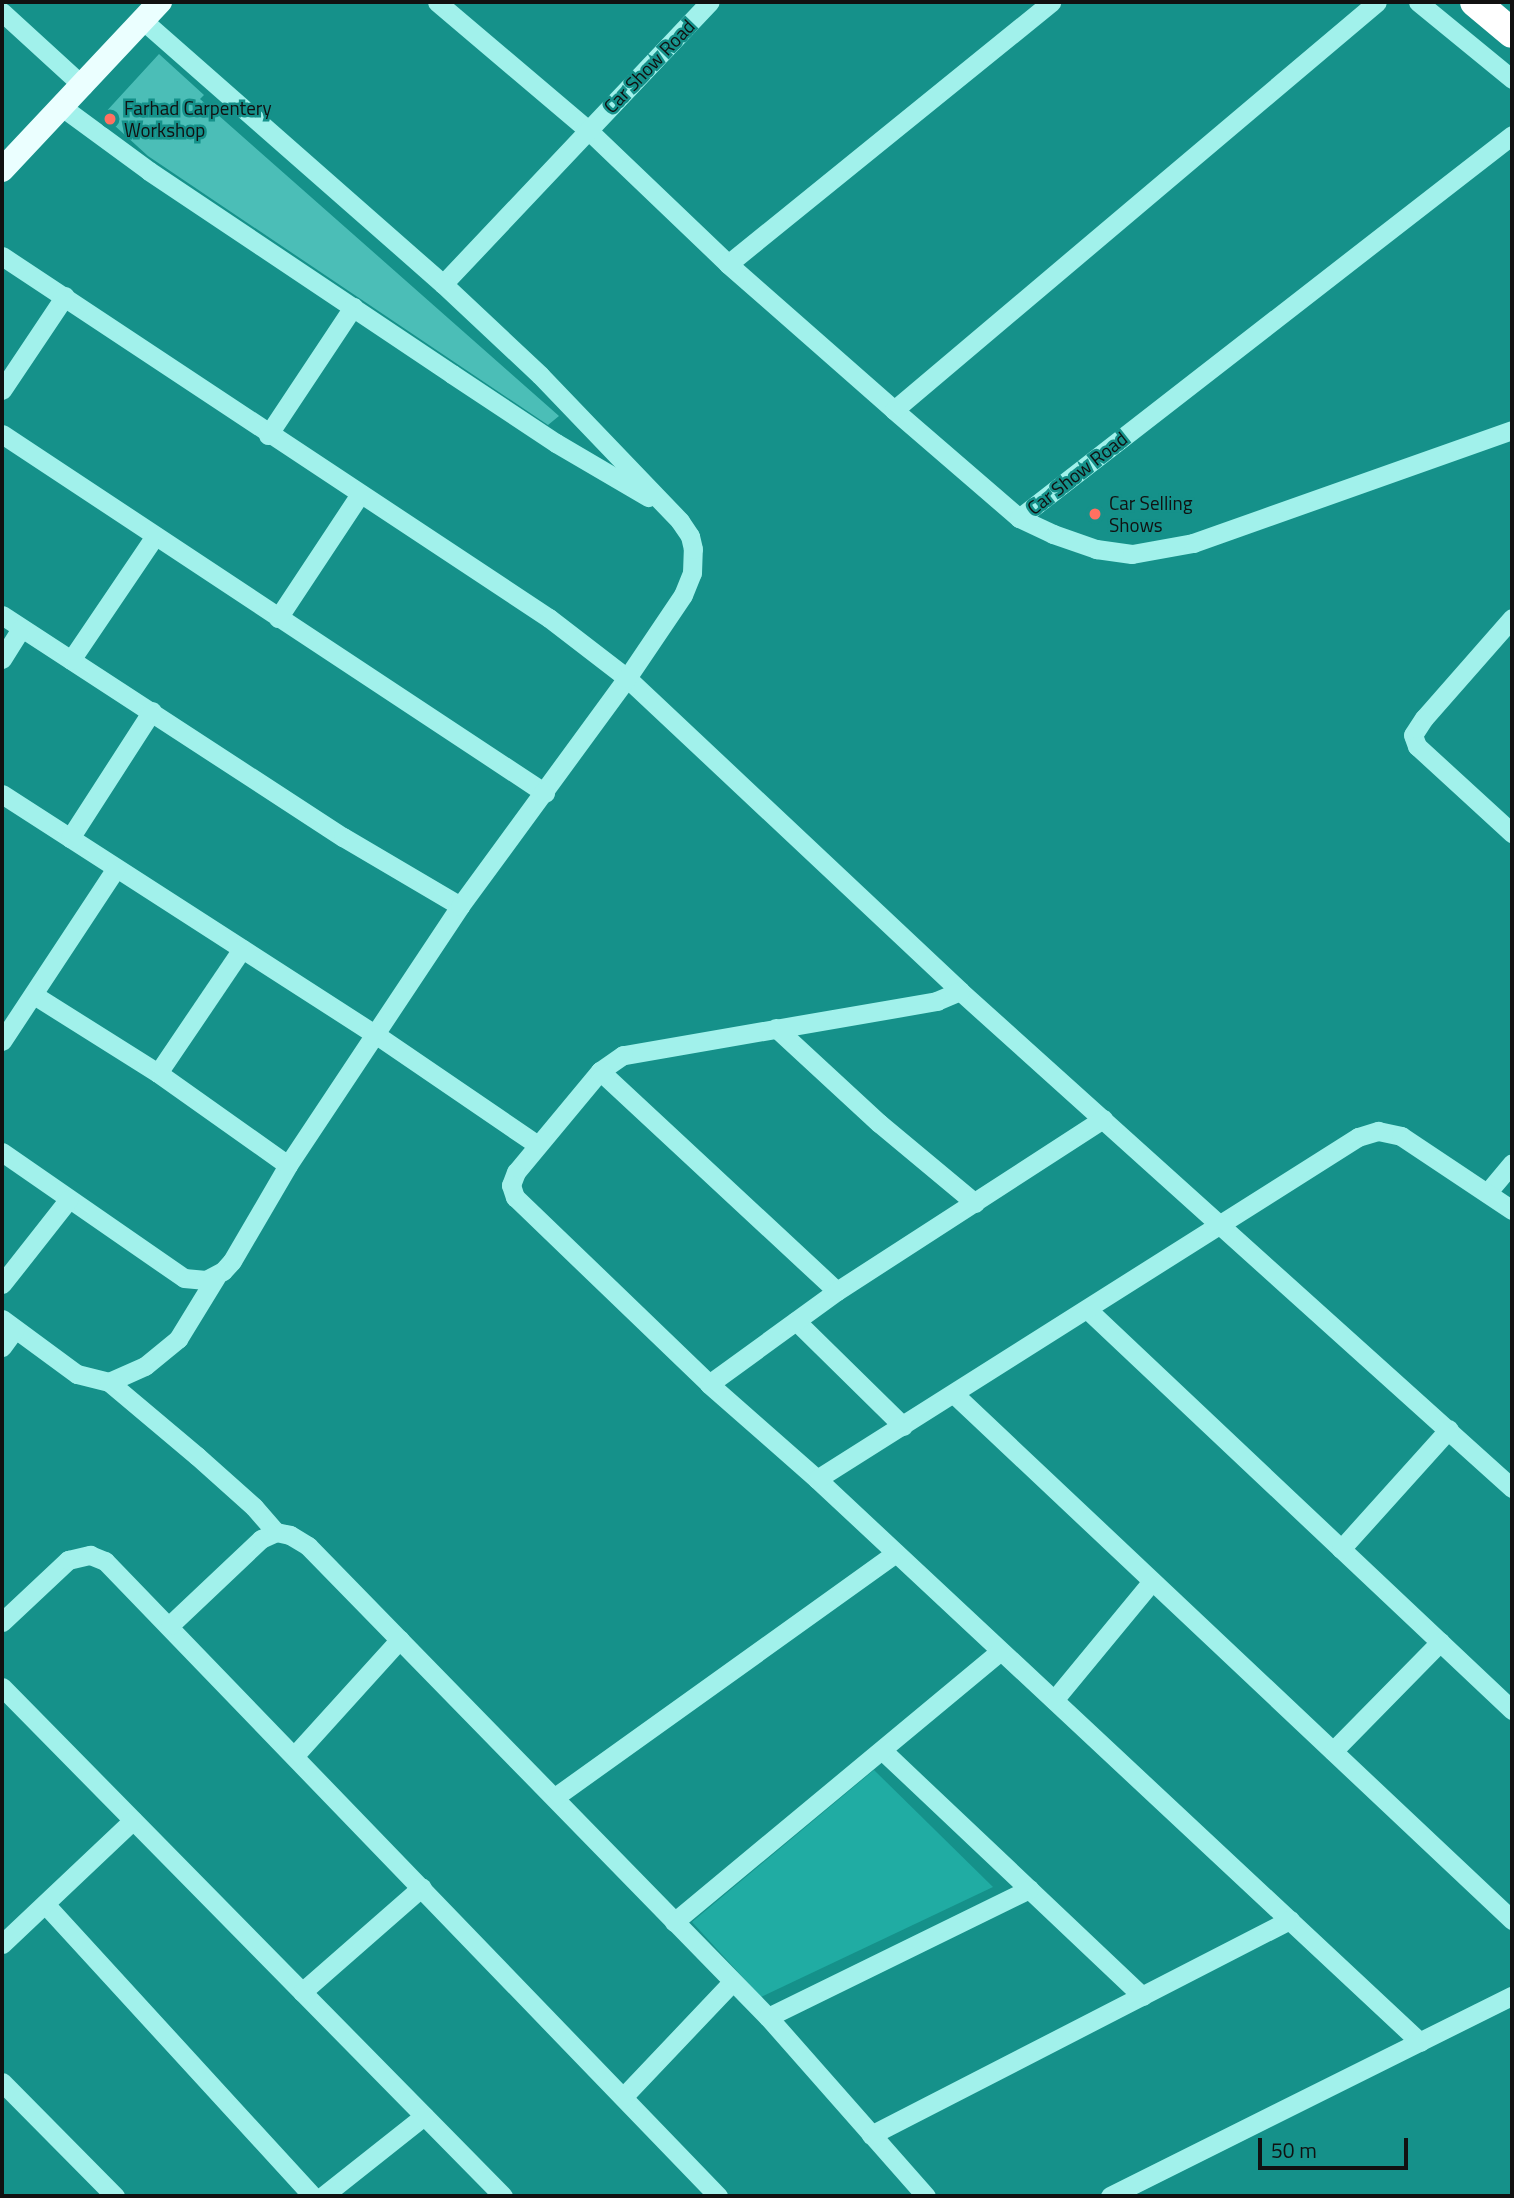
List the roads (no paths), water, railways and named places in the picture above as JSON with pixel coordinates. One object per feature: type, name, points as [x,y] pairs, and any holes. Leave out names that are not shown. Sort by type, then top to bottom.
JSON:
[{"type":"highway","points":[[1475,2],[1512,33]]},
{"type":"main road","points":[[2,170],[160,2]]},
{"type":"street","points":[[437,2],[588,130],[728,264],[1019,518]]},
{"type":"street","name":"Car Show Road","points":[[443,284],[710,2]]},
{"type":"street","points":[[728,264],[1051,2]]},
{"type":"street","points":[[894,410],[1377,2]]},
{"type":"street","points":[[1418,2],[1512,79]]},
{"type":"street","points":[[2,12],[83,86]]},
{"type":"street","points":[[109,1382],[145,1366],[178,1339],[216,1277],[232,1261],[288,1165],[460,906],[545,793],[683,595],[692,573],[694,549],[690,536],[670,510],[540,375],[443,284],[144,22]]},
{"type":"street","points":[[62,107],[149,171],[556,443],[670,510]]},
{"type":"street","name":"Car Show Road","points":[[1019,518],[1512,135]]},
{"type":"street","points":[[2,256],[268,435],[549,618],[627,677],[960,991],[1219,1227],[1273,1270],[1450,1429],[1512,1488]]},
{"type":"street","points":[[2,390],[65,296]]},
{"type":"street","points":[[268,435],[353,307]]},
{"type":"street","name":"Car Show Road","points":[[1019,518],[1096,549],[1132,554],[1157,550],[1193,543],[1512,430]]},
{"type":"street","points":[[2,434],[545,793]]},
{"type":"street","points":[[278,618],[360,494]]},
{"type":"street","points":[[72,660],[155,536]]},
{"type":"street","points":[[2,615],[343,837],[460,906]]},
{"type":"street","points":[[1512,618],[1424,718],[1413,735],[1418,746],[1512,832]]},
{"type":"street","points":[[2,659],[21,628]]},
{"type":"street","points":[[70,838],[152,711]]},
{"type":"street","points":[[2,794],[375,1034],[538,1145]]},
{"type":"street","points":[[2,1041],[116,868]]},
{"type":"street","points":[[158,1073],[242,949]]},
{"type":"street","points":[[960,991],[937,1001],[637,1050],[611,1061],[516,1172],[511,1185],[515,1197],[709,1384],[817,1479],[1420,2042]]},
{"type":"street","points":[[34,995],[158,1073],[288,1165]]},
{"type":"street","points":[[776,1028],[879,1123],[975,1203]]},
{"type":"street","points":[[600,1071],[838,1291]]},
{"type":"street","points":[[709,1384],[838,1291],[1103,1119]]},
{"type":"street","points":[[817,1479],[1358,1137],[1378,1131],[1401,1136],[1512,1210]]},
{"type":"street","points":[[2,1152],[184,1278],[196,1281],[216,1277]]},
{"type":"street","points":[[1487,1193],[1512,1163]]},
{"type":"street","points":[[2,1284],[69,1199]]},
{"type":"street","points":[[1087,1310],[1512,1710]]},
{"type":"street","points":[[796,1321],[903,1426]]},
{"type":"street","points":[[2,1347],[8,1324],[77,1374],[109,1382],[198,1456],[254,1507],[276,1532],[290,1535],[308,1546],[768,2017],[926,2196]]},
{"type":"street","points":[[954,1394],[1512,1920]]},
{"type":"street","points":[[1341,1549],[1450,1429]]},
{"type":"street","points":[[170,1625],[261,1539],[276,1532]]},
{"type":"street","points":[[555,1797],[896,1553]]},
{"type":"street","points":[[2,1622],[62,1565],[75,1557],[90,1555],[111,1566],[718,2196]]},
{"type":"street","points":[[1054,1700],[1152,1581]]},
{"type":"street","points":[[295,1755],[400,1639]]},
{"type":"street","points":[[1333,1751],[1440,1642]]},
{"type":"street","points":[[674,1922],[883,1751],[1000,1651]]},
{"type":"street","points":[[2,1687],[503,2196]]},
{"type":"street","points":[[883,1751],[1142,1996]]},
{"type":"street","points":[[2,1944],[133,1820]]},
{"type":"street","points":[[302,1992],[422,1887]]},
{"type":"street","points":[[768,2017],[1029,1889]]},
{"type":"street","points":[[44,1904],[313,2196]]},
{"type":"street","points":[[872,2135],[1290,1920]]},
{"type":"street","points":[[624,2096],[733,1982]]},
{"type":"street","points":[[1110,2196],[1512,1996]]},
{"type":"street","points":[[2,2082],[115,2196]]},
{"type":"street","points":[[323,2196],[424,2116]]},
{"type":"place","name":"Farhad Carpentery Workshop","points":[[110,119]]},
{"type":"place","name":"Car Selling Shows","points":[[1095,514]]}]
